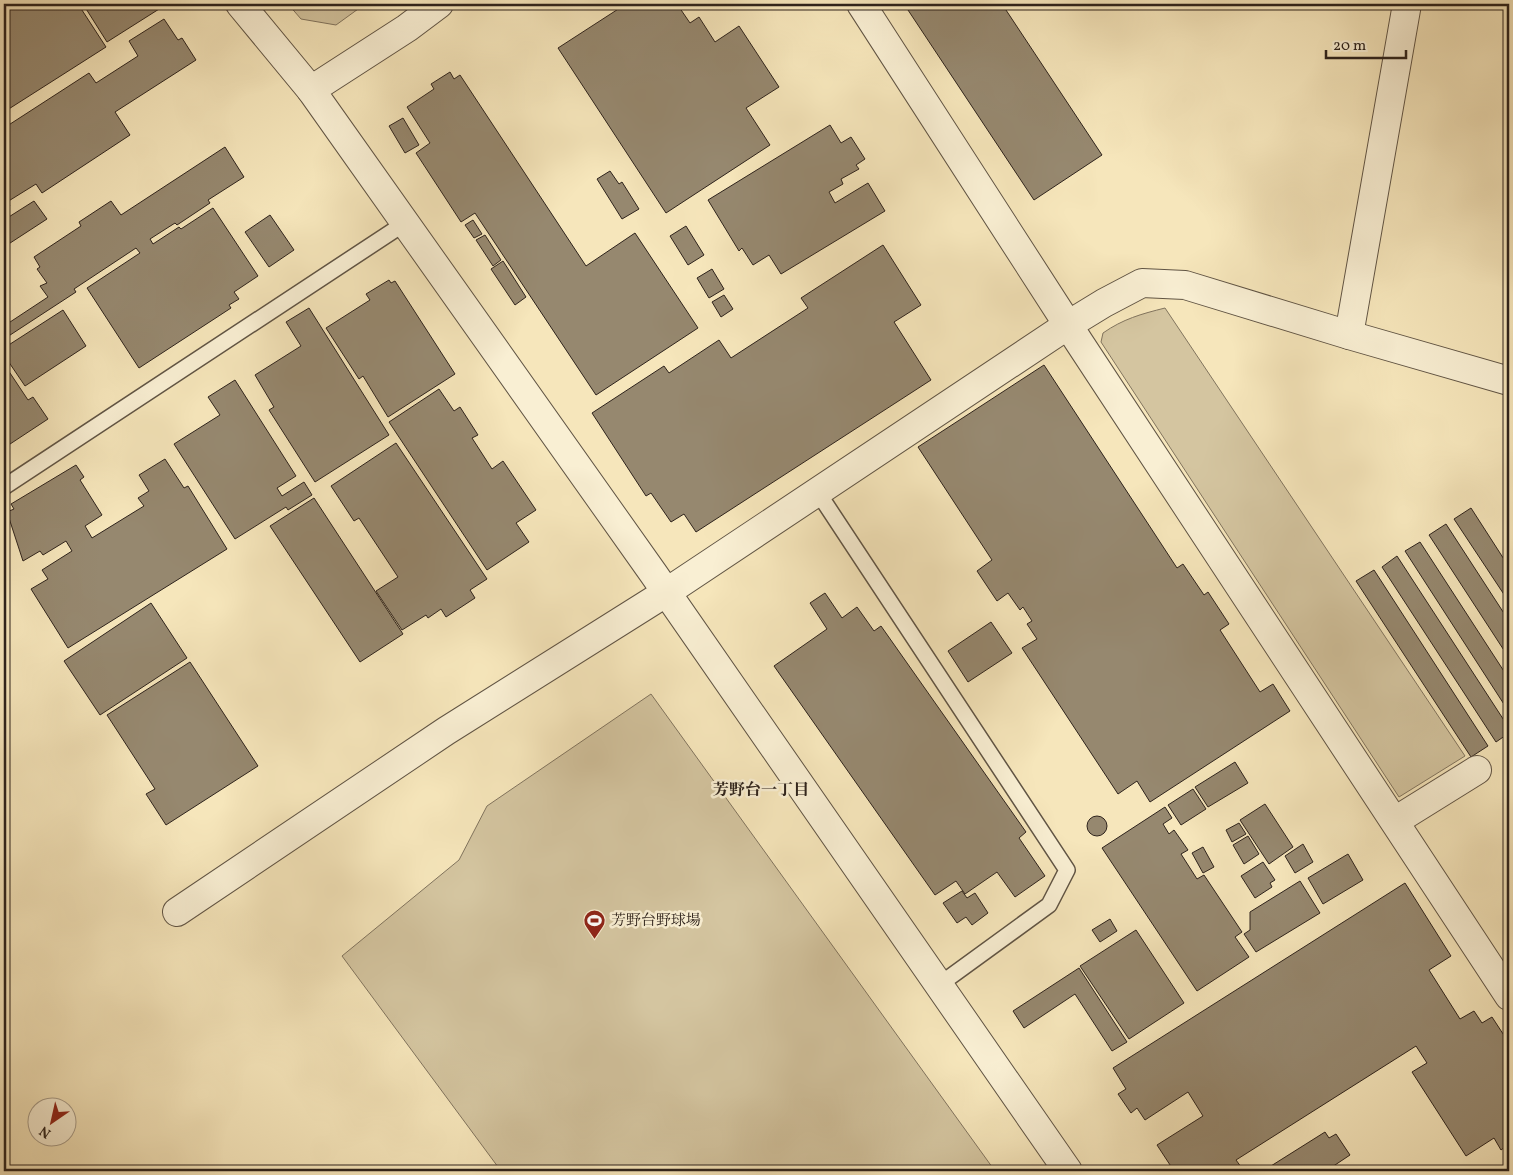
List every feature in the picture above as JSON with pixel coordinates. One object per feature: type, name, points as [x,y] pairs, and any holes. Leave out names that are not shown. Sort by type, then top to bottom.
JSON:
[{"type":"street","points":[[240,4],[312,90],[667,592],[1068,1171]]},
{"type":"street","points":[[312,90],[407,28],[439,4]]},
{"type":"street","points":[[861,4],[1068,325],[1509,996]]},
{"type":"street","points":[[1349,334],[1407,4]]},
{"type":"street","points":[[178,912],[446,732],[667,592],[1068,325],[1104,303],[1142,284],[1185,285],[1509,381]]},
{"type":"street","points":[[1395,821],[1477,770]]},
{"type":"lane","points":[[4,487],[406,223]]},
{"type":"lane","points":[[817,491],[1067,870],[1049,905],[939,985]]},
{"type":"shaded area","points":[[288,4],[365,4],[336,25],[301,19]]},
{"type":"shaded area","points":[[1165,308],[1465,756],[1399,797],[1101,342],[1103,333],[1118,324]]},
{"type":"shaded area","name":"芳野台野球場","points":[[651,694],[995,1171],[501,1171],[342,956],[459,860],[487,806]]},
{"type":"building","points":[[4,4],[78,4],[106,47],[4,112]]},
{"type":"building","points":[[83,4],[167,4],[107,42]]},
{"type":"building","points":[[626,4],[677,4],[690,23],[699,17],[715,42],[739,26],[779,87],[746,108],[770,145],[666,213],[558,48]]},
{"type":"building","points":[[904,4],[1002,4],[1102,155],[1034,200]]},
{"type":"building","points":[[164,19],[178,40],[182,38],[196,60],[115,112],[130,135],[42,193],[36,184],[7,202],[10,206],[4,210],[4,128],[89,73],[96,83],[138,56],[129,41]]},
{"type":"building","points":[[450,72],[454,79],[460,75],[586,266],[635,233],[698,328],[596,395],[475,213],[461,222],[416,153],[430,143],[407,107],[434,89],[431,84]]},
{"type":"building","points":[[403,118],[419,145],[405,153],[389,126]]},
{"type":"building","points":[[830,125],[841,143],[851,137],[865,159],[856,165],[859,169],[841,179],[843,184],[829,192],[835,203],[868,183],[885,211],[781,274],[769,255],[753,265],[742,248],[739,251],[708,200]]},
{"type":"building","points":[[225,147],[244,177],[208,200],[210,203],[177,225],[175,223],[150,239],[153,244],[179,227],[181,229],[213,208],[258,276],[234,292],[239,299],[229,305],[231,308],[139,368],[87,288],[140,253],[136,248],[74,289],[76,292],[4,339],[4,326],[48,297],[40,286],[47,283],[37,269],[40,267],[34,257],[81,226],[79,222],[111,201],[121,215]]},
{"type":"building","points":[[610,171],[619,184],[622,182],[639,209],[622,219],[597,179]]},
{"type":"building","points":[[34,201],[47,219],[4,247],[4,220]]},
{"type":"building","points":[[270,215],[294,250],[269,267],[245,232]]},
{"type":"building","points":[[473,220],[482,234],[474,238],[465,225]]},
{"type":"building","points":[[686,226],[704,255],[688,265],[670,236]]},
{"type":"building","points":[[485,235],[501,260],[493,266],[476,240]]},
{"type":"building","points":[[883,245],[921,305],[894,322],[931,380],[696,532],[684,514],[671,522],[651,493],[646,496],[592,413],[664,366],[669,373],[719,340],[731,358],[808,308],[801,298]]},
{"type":"building","points":[[503,261],[526,297],[515,305],[491,269]]},
{"type":"building","points":[[712,269],[724,289],[709,298],[697,278]]},
{"type":"building","points":[[389,280],[391,283],[395,281],[455,374],[388,417],[363,376],[359,379],[326,328],[370,300],[366,294]]},
{"type":"building","points":[[724,295],[733,309],[721,317],[712,302]]},
{"type":"building","points":[[309,308],[389,435],[315,482],[269,410],[274,407],[255,375],[301,346],[286,322]]},
{"type":"building","points":[[63,310],[86,346],[25,386],[4,355],[4,348]]},
{"type":"building","points":[[4,364],[28,400],[33,397],[48,419],[4,448]]},
{"type":"building","points":[[1044,365],[1177,568],[1183,564],[1204,595],[1208,592],[1229,624],[1220,630],[1260,692],[1273,684],[1290,711],[1150,802],[1137,781],[1118,794],[1022,648],[1037,639],[1027,624],[1032,621],[1023,607],[1020,610],[1008,593],[997,601],[977,571],[992,560],[918,447]]},
{"type":"building","points":[[235,380],[296,476],[277,488],[282,496],[304,482],[312,495],[288,510],[286,507],[235,539],[174,444],[220,415],[208,397]]},
{"type":"building","points":[[439,389],[454,411],[460,407],[478,435],[472,438],[492,469],[503,461],[536,510],[516,523],[529,542],[487,570],[389,422]]},
{"type":"building","points":[[396,443],[487,579],[470,590],[475,598],[446,617],[441,609],[428,618],[426,615],[402,630],[376,591],[398,577],[359,518],[354,521],[331,486]]},
{"type":"building","points":[[165,459],[184,488],[188,486],[227,549],[68,648],[31,589],[48,579],[42,570],[72,551],[66,541],[43,555],[40,551],[23,561],[7,512],[14,509],[11,504],[76,465],[84,477],[80,480],[102,515],[85,526],[92,538],[144,506],[138,498],[149,491],[139,475]]},
{"type":"building","points":[[314,498],[403,634],[360,662],[270,526]]},
{"type":"building","points":[[1471,508],[1509,567],[1509,602],[1454,519]]},
{"type":"building","points":[[1446,524],[1509,621],[1509,658],[1429,535]]},
{"type":"building","points":[[1420,542],[1509,679],[1509,712],[1405,551]]},
{"type":"building","points":[[1397,556],[1509,728],[1509,733],[1496,742],[1382,567]]},
{"type":"building","points":[[1374,570],[1488,746],[1471,757],[1356,581]]},
{"type":"building","points":[[825,593],[842,618],[857,607],[874,631],[881,626],[1026,832],[1019,838],[1045,876],[1015,897],[997,872],[965,894],[956,881],[935,895],[774,666],[827,629],[810,603]]},
{"type":"building","points":[[151,603],[187,658],[100,715],[64,661]]},
{"type":"building","points":[[991,622],[1012,653],[968,682],[948,651]]},
{"type":"building","points":[[190,662],[258,766],[166,825],[146,794],[155,789],[107,715]]},
{"type":"building","points":[[1235,762],[1248,783],[1208,807],[1195,787]]},
{"type":"building","points":[[1193,789],[1206,809],[1181,825],[1168,805]]},
{"type":"building","points":[[1265,804],[1293,847],[1269,864],[1240,820]]},
{"type":"building","points":[[1165,807],[1172,818],[1163,824],[1169,834],[1174,830],[1188,850],[1181,854],[1197,879],[1204,875],[1242,932],[1235,937],[1249,957],[1197,991],[1102,848]]},
{"type":"building","points":[[1097,816],[1104,819],[1107,826],[1104,833],[1097,836],[1090,833],[1087,826],[1090,819]]},
{"type":"building","points":[[1239,823],[1246,834],[1232,842],[1226,830]]},
{"type":"building","points":[[1248,836],[1259,854],[1244,864],[1233,845]]},
{"type":"building","points":[[1303,844],[1313,862],[1295,873],[1285,856]]},
{"type":"building","points":[[1203,847],[1214,867],[1203,873],[1192,853]]},
{"type":"building","points":[[1348,854],[1363,880],[1323,904],[1308,878]]},
{"type":"building","points":[[1263,862],[1275,880],[1270,883],[1272,887],[1255,898],[1241,876]]},
{"type":"building","points":[[1300,881],[1320,913],[1256,952],[1244,934],[1250,930],[1250,912]]},
{"type":"building","points":[[1405,883],[1451,956],[1429,970],[1460,1019],[1474,1011],[1482,1023],[1492,1017],[1509,1043],[1509,1144],[1501,1150],[1494,1138],[1466,1156],[1412,1072],[1427,1063],[1416,1046],[1236,1160],[1244,1171],[1174,1171],[1157,1145],[1203,1116],[1188,1092],[1145,1120],[1137,1108],[1131,1113],[1118,1094],[1126,1089],[1113,1068]]},
{"type":"building","points":[[962,891],[967,898],[975,893],[988,913],[972,925],[966,917],[957,923],[943,903]]},
{"type":"building","points":[[1110,919],[1117,931],[1100,942],[1092,930]]},
{"type":"building","points":[[1136,930],[1184,1003],[1129,1039],[1080,966]]},
{"type":"building","points":[[1079,968],[1127,1042],[1112,1051],[1075,994],[1024,1028],[1013,1011]]},
{"type":"building","points":[[1325,1132],[1329,1138],[1336,1134],[1350,1155],[1326,1171],[1263,1171]]},
{"type":"place","name":"芳野台野球場","points":[[595,940]]},
{"type":"district","name":"芳野台一丁目","points":[[761,791]]}]
